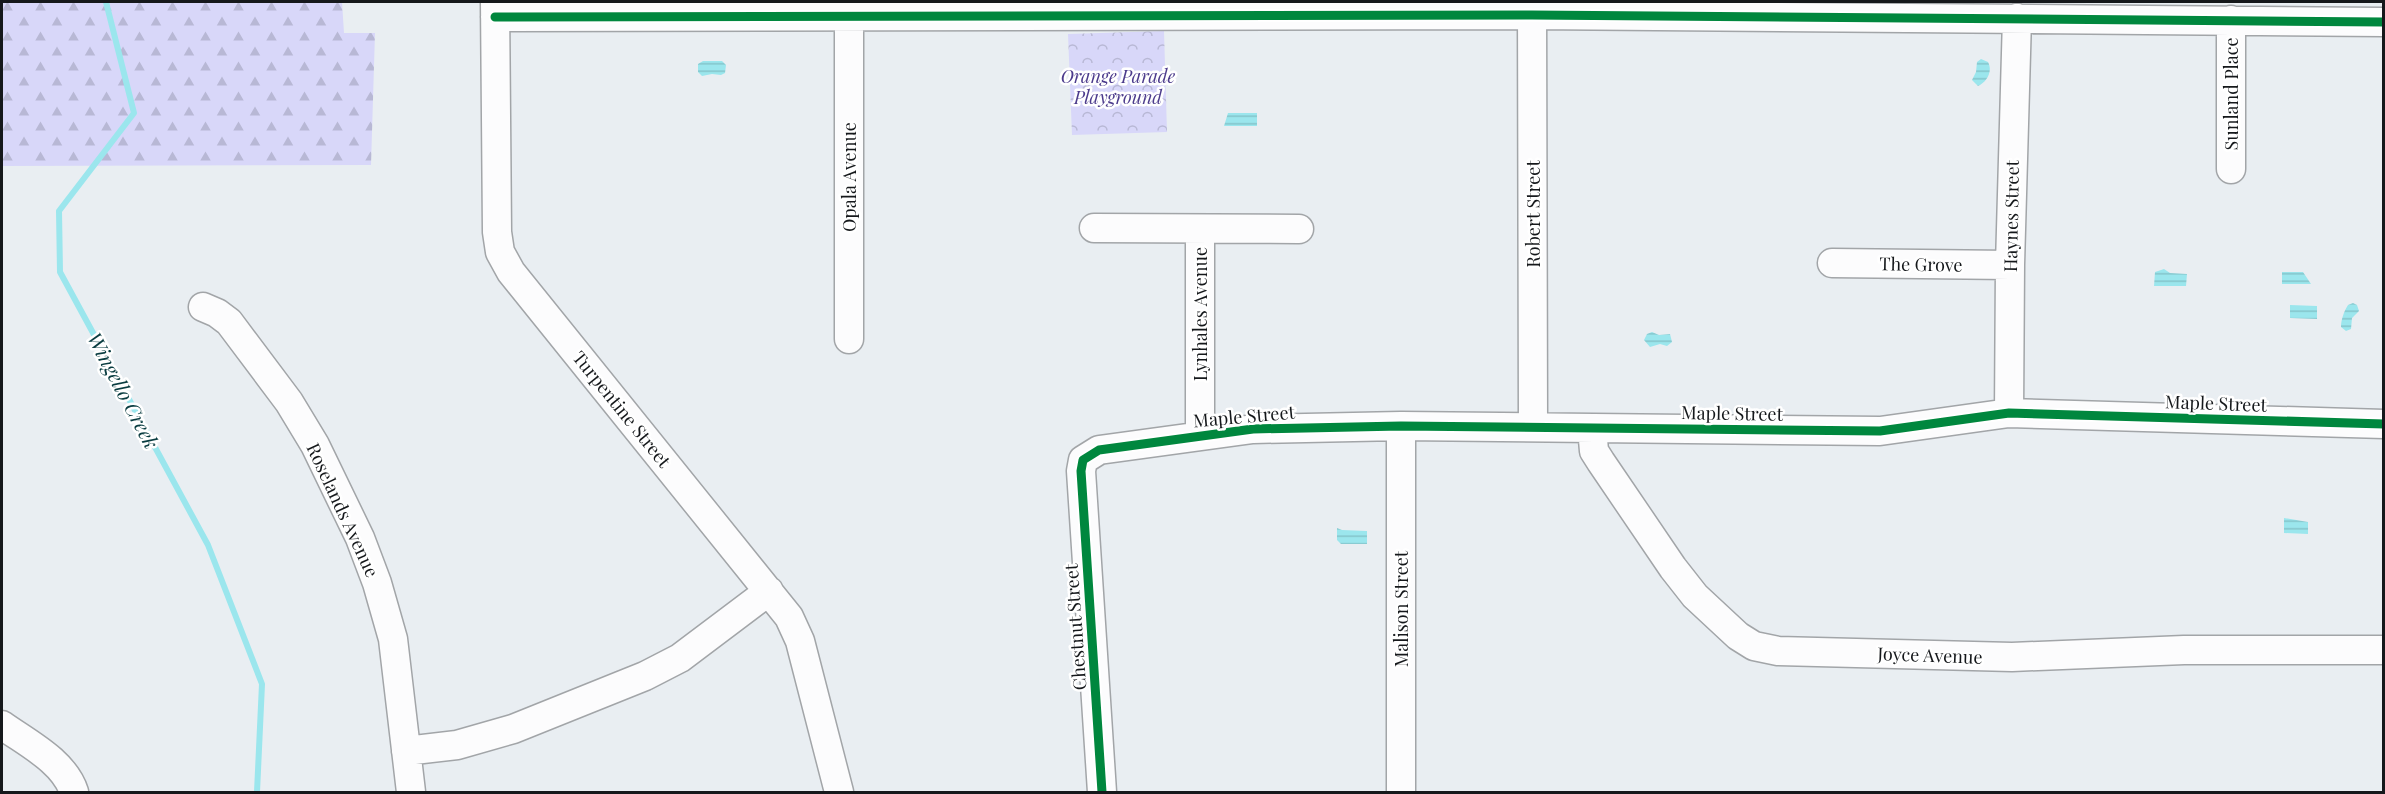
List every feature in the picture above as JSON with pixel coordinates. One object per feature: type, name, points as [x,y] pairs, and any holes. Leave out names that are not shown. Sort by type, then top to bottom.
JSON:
[{"type":"street","points":[[495,9],[849,15],[1532,8],[2016,18],[2384,22]]},
{"type":"street","name":"Robert Street","points":[[1532,8],[1533,426]]},
{"type":"street","name":"Turpentine Street","points":[[495,9],[497,232],[500,252],[522,287],[789,617],[801,641],[839,792]]},
{"type":"street","name":"Opala Avenue","points":[[849,15],[849,339]]},
{"type":"street","name":"Haynes Street","points":[[2010,413],[2010,265],[2016,18]]},
{"type":"street","name":"Sunland Place","points":[[2231,20],[2231,169]]},
{"type":"street","points":[[1094,228],[1299,229]]},
{"type":"street","name":"Lynhales Avenue","points":[[1200,229],[1200,435]]},
{"type":"street","name":"The Grove","points":[[1832,263],[2010,265]]},
{"type":"street","name":"Roselands Avenue","points":[[203,307],[230,322],[282,393],[315,445],[340,494],[377,583],[393,639],[411,792]]},
{"type":"street","name":"Maple Street","points":[[1083,460],[1099,450],[1253,429],[1533,426],[1880,431],[2010,413],[2384,424]]},
{"type":"street","name":"Malison Street","points":[[1401,426],[1401,792]]},
{"type":"street","name":"Joyce Avenue","points":[[1592,428],[1594,452],[1673,568],[1712,612],[1738,636],[1754,646],[1778,651],[2012,657],[2184,650],[2384,651]]},
{"type":"street","name":"Chestnut Street","points":[[1083,460],[1081,483],[1102,792]]},
{"type":"street","points":[[406,751],[457,745],[513,729],[645,676],[680,658],[769,591]]},
{"type":"street","points":[[2,724],[62,769],[74,792]]},
{"type":"green space","points":[[2,2],[342,2],[344,33],[375,33],[371,165],[2,166]]},
{"type":"green space","name":"Orange Parade Playground","points":[[1164,31],[1167,132],[1072,135],[1068,34]]},
{"type":"shaded area","points":[[1981,59],[1988,62],[1990,69],[1986,79],[1978,86],[1972,80],[1977,62]]},
{"type":"shaded area","points":[[703,61],[722,61],[726,65],[725,73],[702,76],[698,72],[698,64]]},
{"type":"shaded area","points":[[1228,113],[1257,113],[1257,126],[1224,126]]},
{"type":"shaded area","points":[[2164,269],[2170,273],[2187,274],[2186,286],[2154,286],[2155,272]]},
{"type":"shaded area","points":[[2282,272],[2303,272],[2311,284],[2282,284]]},
{"type":"shaded area","points":[[2353,303],[2357,305],[2359,311],[2352,318],[2351,329],[2346,331],[2341,327],[2342,319],[2348,305]]},
{"type":"shaded area","points":[[2290,305],[2317,306],[2317,319],[2290,318]]},
{"type":"shaded area","points":[[1652,332],[1659,335],[1670,334],[1672,342],[1667,346],[1660,344],[1650,347],[1644,340],[1647,334]]},
{"type":"shaded area","points":[[2284,518],[2308,522],[2308,534],[2284,533]]},
{"type":"shaded area","points":[[1337,528],[1367,531],[1367,544],[1341,544],[1337,540]]},
{"type":"waterway","name":"Wingello Creek","points":[[106,2],[134,113],[59,211],[60,272],[208,545],[262,684],[257,792]]},
{"type":"cycle path","points":[[495,17],[1532,15],[2384,22]]},
{"type":"cycle path","points":[[1102,792],[1081,471],[1083,460],[1099,450],[1253,429],[1401,426],[1880,431],[2009,413],[2384,424]]}]
